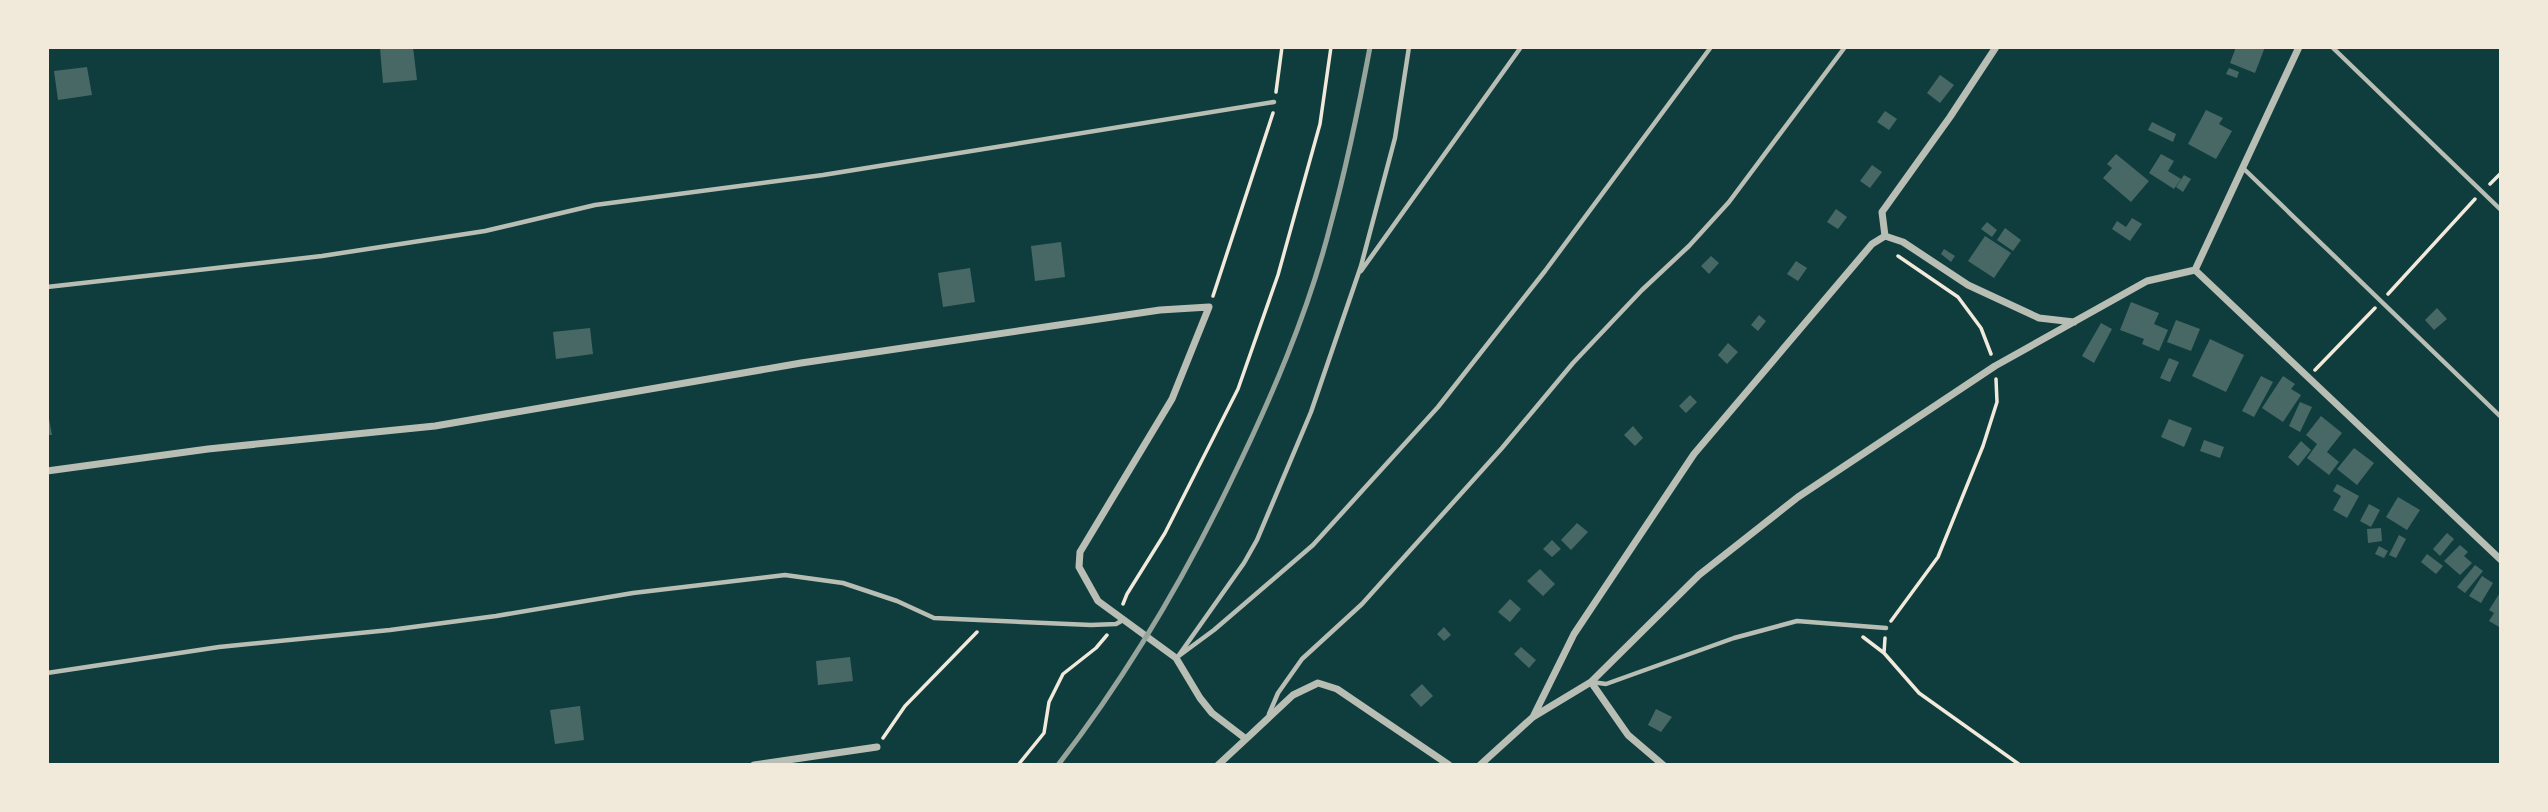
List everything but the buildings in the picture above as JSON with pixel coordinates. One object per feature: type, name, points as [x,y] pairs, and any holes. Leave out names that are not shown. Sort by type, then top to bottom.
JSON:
[{"type":"street","points":[[1885,236],[1882,212],[1996,47]]},
{"type":"street","points":[[2195,270],[2299,47]]},
{"type":"street","points":[[1885,236],[1903,242],[1968,285],[2027,313],[2039,318],[2075,323]]},
{"type":"street","points":[[1534,716],[1574,634],[1694,454],[1872,244],[1885,236]]},
{"type":"street","points":[[1480,765],[1534,716],[1591,682],[1699,575],[1798,497],[1995,366],[2147,281],[2195,270]]},
{"type":"street","points":[[2195,270],[2501,559]]},
{"type":"street","points":[[47,471],[208,449],[435,426],[801,363],[1160,310],[1209,307],[1172,399],[1080,552],[1079,567],[1098,601],[1176,659],[1212,713],[1246,739]]},
{"type":"street","points":[[1591,682],[1628,735],[1663,765]]},
{"type":"street","points":[[1218,765],[1293,695],[1318,683],[1337,689],[1449,765]]},
{"type":"street","points":[[754,765],[877,747]]},
{"type":"lane","points":[[1176,659],[1244,563],[1257,540],[1311,412],[1357,276],[1395,138],[1409,47]]},
{"type":"lane","points":[[1357,276],[1521,47]]},
{"type":"lane","points":[[1176,659],[1313,545],[1438,407],[1545,271],[1711,47]]},
{"type":"lane","points":[[1268,718],[1278,693],[1302,659],[1362,604],[1502,448],[1573,363],[1729,202],[1845,47]]},
{"type":"lane","points":[[2332,47],[2501,209]]},
{"type":"lane","points":[[47,287],[323,256],[485,231],[595,205],[823,175],[1275,102]]},
{"type":"lane","points":[[2244,169],[2501,417]]},
{"type":"lane","points":[[47,673],[219,647],[496,617],[633,593],[785,575],[843,583],[897,601],[934,618],[1116,624],[1124,620]]},
{"type":"lane","points":[[1591,682],[1606,684],[1734,638],[1797,621],[1886,628]]},
{"type":"path","points":[[1209,307],[1272,121],[1282,47]]},
{"type":"path","points":[[1018,765],[1044,733],[1049,702],[1063,674],[1096,648],[1116,624],[1126,594],[1166,533],[1238,389],[1278,275],[1320,124],[1331,47]]},
{"type":"path","points":[[2308,378],[2501,173]]},
{"type":"path","points":[[1885,236],[1892,252],[1958,297],[1981,328],[1995,366],[1997,402],[1983,446],[1938,557],[1886,628]]},
{"type":"path","points":[[877,747],[905,706],[989,620]]},
{"type":"path","points":[[1848,625],[1884,653],[1919,693],[2020,765]]},
{"type":"railway","points":[[1058,765],[1107,698],[1172,594],[1229,485],[1273,389],[1322,257],[1337,201],[1370,47]]}]
